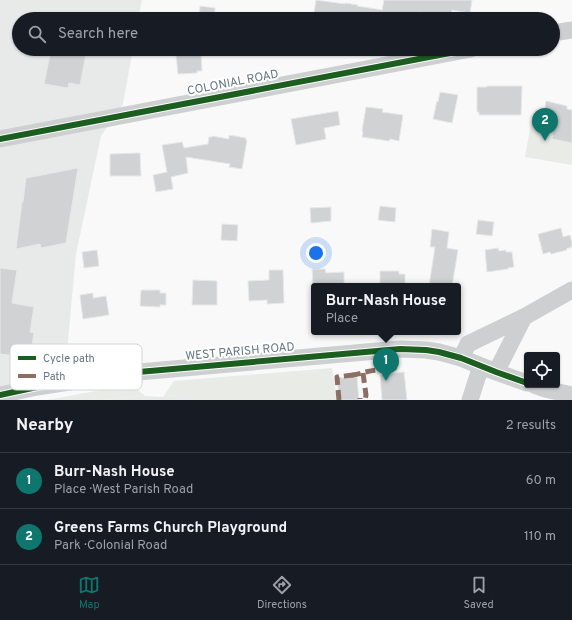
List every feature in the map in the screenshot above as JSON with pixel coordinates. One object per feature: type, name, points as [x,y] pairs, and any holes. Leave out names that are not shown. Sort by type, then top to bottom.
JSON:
[{"type":"street","points":[[560,32],[572,30]]},
{"type":"street","name":"COLONIAL ROAD","points":[[0,139],[434,56]]},
{"type":"street","points":[[461,358],[468,344],[524,317],[572,290]]},
{"type":"street","points":[[474,395],[488,369],[524,317]]},
{"type":"street","name":"WEST PARISH ROAD","points":[[142,372],[400,349],[439,352],[461,358],[524,382]]},
{"type":"street","points":[[542,388],[572,395]]},
{"type":"street","name":"WEST PARISH ROAD","points":[[0,395],[23,390]]},
{"type":"shaded area","points":[[0,0],[142,0],[139,12],[12,12],[12,56],[132,56],[123,104],[101,136],[76,254],[68,344],[10,344],[10,384],[0,386]]},
{"type":"shaded area","points":[[532,117],[555,121],[572,143],[572,165],[525,157]]},
{"type":"shaded area","points":[[332,368],[337,400],[180,400],[180,396],[163,397],[174,381]]},
{"type":"shaded area","points":[[102,390],[138,390],[145,396],[102,400],[47,400]]},
{"type":"shaded area","points":[[145,396],[180,396],[180,400],[102,400]]},
{"type":"building","points":[[316,0],[345,3],[382,10],[384,0],[472,0],[470,12],[452,10],[451,12],[314,12]]},
{"type":"building","points":[[200,6],[215,8],[215,12],[200,12]]},
{"type":"building","points":[[50,56],[86,56],[80,85],[69,83],[68,88],[44,84]]},
{"type":"building","points":[[176,56],[201,56],[202,71],[197,71],[197,73],[178,74]]},
{"type":"building","points":[[522,86],[521,115],[479,115],[479,112],[477,112],[477,87]]},
{"type":"building","points":[[440,92],[458,95],[452,123],[433,119]]},
{"type":"building","points":[[546,101],[567,106],[567,109],[572,110],[572,143],[552,139],[553,131],[542,130]]},
{"type":"building","points":[[366,107],[383,109],[382,112],[403,115],[399,141],[362,137]]},
{"type":"building","points":[[338,111],[340,125],[324,128],[326,139],[296,145],[291,119]]},
{"type":"building","points":[[229,135],[246,138],[247,140],[242,169],[229,167],[230,164],[186,157],[188,173],[171,177],[173,189],[156,192],[153,175],[167,172],[162,145],[182,142],[184,148],[208,144],[209,137],[212,136],[229,139]]},
{"type":"building","points":[[140,153],[141,176],[110,176],[110,154]]},
{"type":"building","points":[[78,168],[66,243],[41,248],[40,244],[16,249],[26,178]]},
{"type":"building","points":[[380,206],[396,208],[395,222],[378,220]]},
{"type":"building","points":[[331,207],[331,221],[311,223],[310,208]]},
{"type":"building","points":[[478,220],[494,222],[492,236],[476,234]]},
{"type":"building","points":[[222,224],[238,225],[237,241],[221,240]]},
{"type":"building","points":[[561,228],[563,237],[570,235],[572,247],[566,249],[567,250],[551,254],[550,252],[543,254],[538,234]]},
{"type":"building","points":[[432,229],[449,232],[447,248],[458,250],[452,283],[429,283],[435,247],[430,247]]},
{"type":"building","points":[[498,248],[499,251],[506,250],[506,252],[512,252],[514,267],[487,272],[485,250]]},
{"type":"building","points":[[97,250],[99,266],[84,268],[82,252]]},
{"type":"building","points":[[0,268],[17,270],[12,303],[34,307],[30,332],[34,333],[32,344],[10,344],[10,355],[0,354]]},
{"type":"building","points":[[312,269],[325,269],[326,273],[344,272],[344,283],[313,283]]},
{"type":"building","points":[[269,270],[283,270],[284,303],[267,304],[267,300],[249,301],[248,281],[269,280]]},
{"type":"building","points":[[380,271],[399,271],[399,274],[405,274],[405,283],[380,283]]},
{"type":"building","points":[[193,280],[217,281],[217,305],[192,305]]},
{"type":"building","points":[[141,290],[160,290],[160,293],[166,293],[166,305],[160,305],[160,307],[140,306]]},
{"type":"building","points":[[93,293],[93,298],[106,296],[109,315],[83,319],[80,295]]},
{"type":"building","points":[[404,372],[407,400],[382,400],[380,375]]},
{"type":"building","points":[[357,377],[359,400],[339,400],[337,378]]},
{"type":"marked path","points":[[388,372],[394,368],[401,368]]},
{"type":"marked path","points":[[354,377],[353,375],[375,370],[388,372],[388,374]]},
{"type":"marked path","points":[[363,373],[366,395],[365,400]]},
{"type":"marked path","points":[[339,400],[337,377],[353,375]]},
{"type":"cycle path","points":[[0,139],[434,56]]},
{"type":"cycle path","points":[[142,372],[400,349],[439,352],[461,358],[524,382]]},
{"type":"cycle path","points":[[0,395],[23,390]]},
{"type":"place","name":"Greens Farms Church Playground","points":[[545,141]]},
{"type":"place","name":"Burr-Nash House","points":[[386,381]]}]
